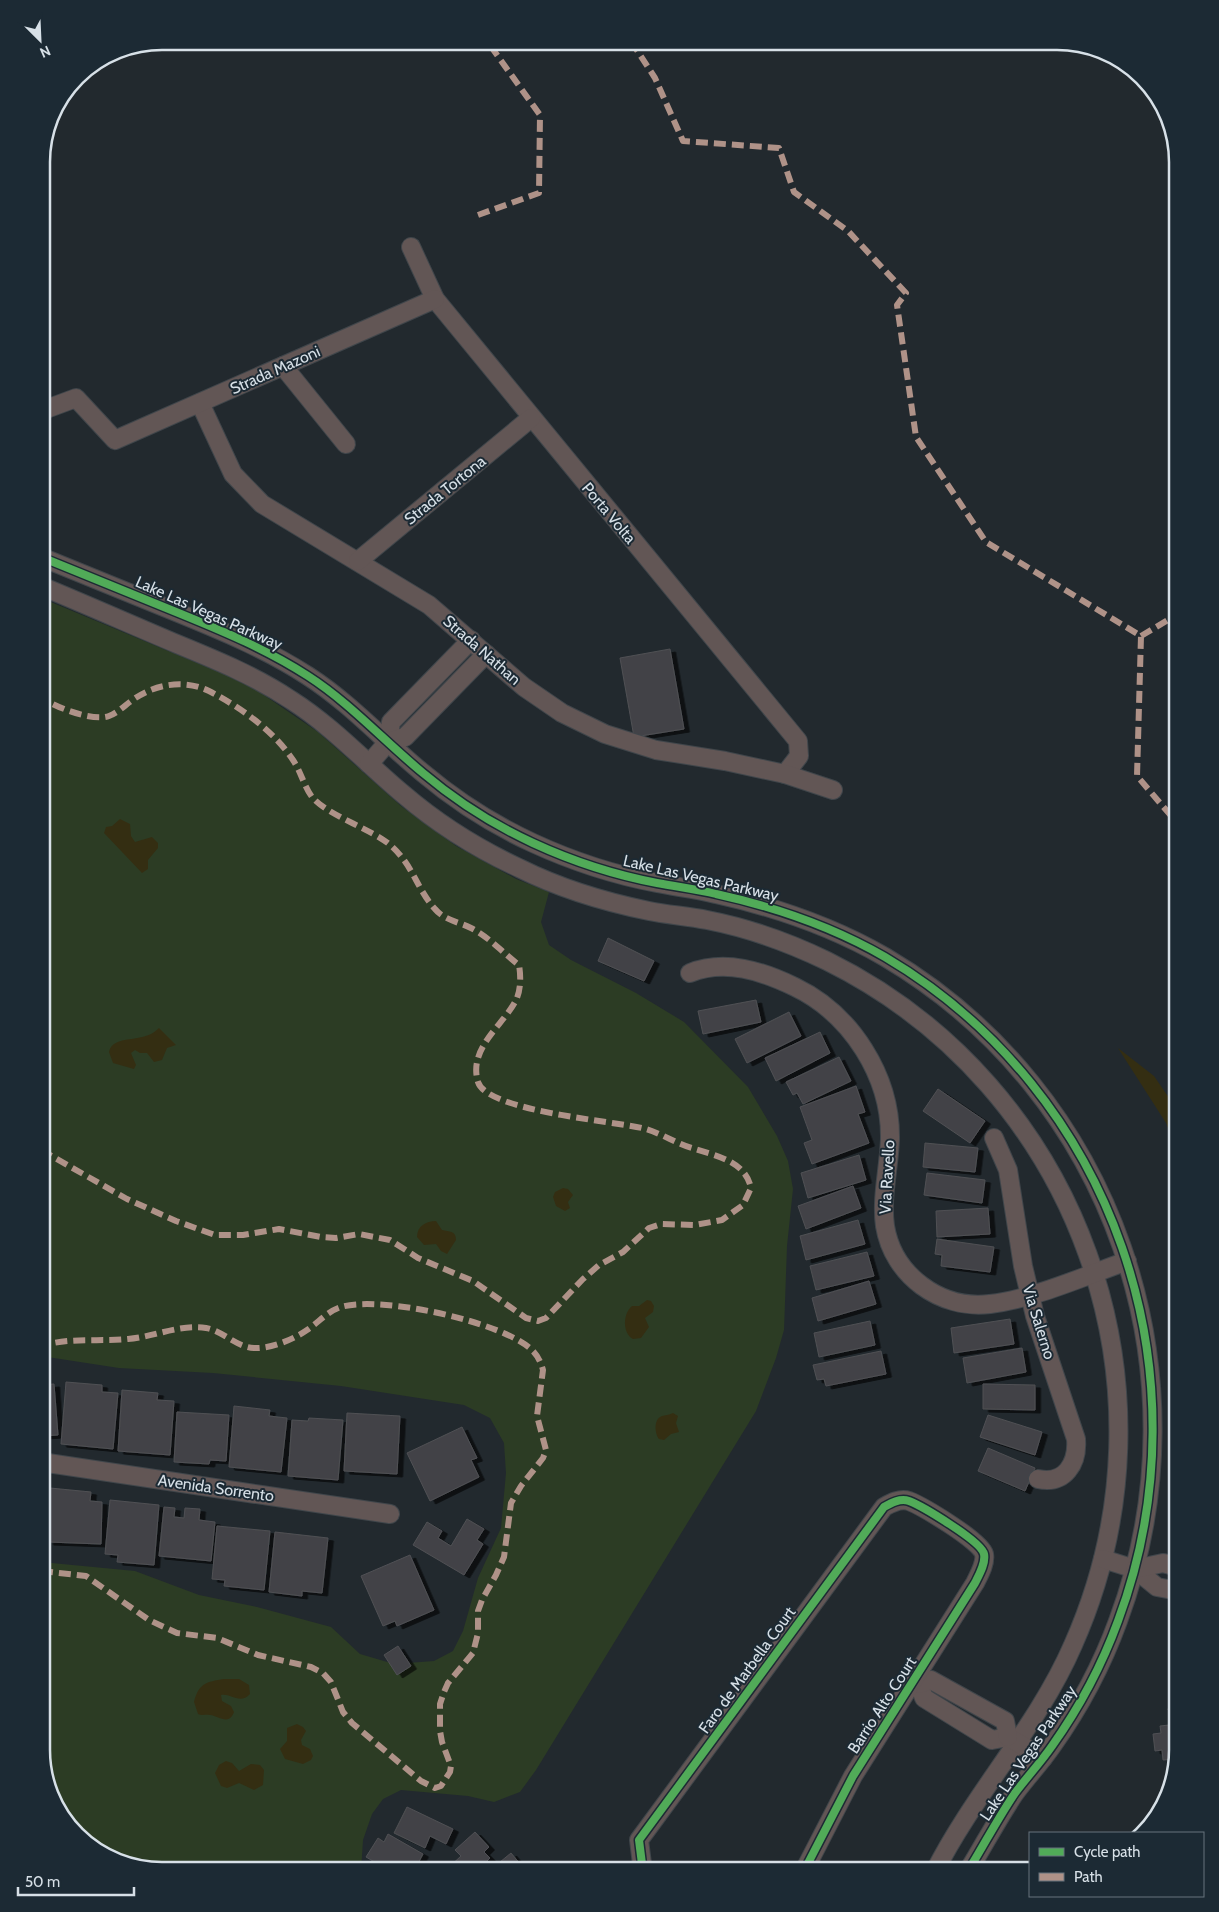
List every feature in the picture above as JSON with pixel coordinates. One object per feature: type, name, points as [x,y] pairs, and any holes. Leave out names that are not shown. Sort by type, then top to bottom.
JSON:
[{"type":"street","name":"Porta Volta","points":[[411,247],[435,299],[798,741],[799,756],[785,774]]},
{"type":"street","name":"Strada Mazoni","points":[[50,408],[76,398],[115,440],[435,299]]},
{"type":"street","points":[[283,366],[346,444]]},
{"type":"street","name":"Strada Nathan","points":[[200,402],[233,474],[262,504],[429,605],[524,687],[562,713],[605,734],[656,750],[725,761],[785,774],[833,790]]},
{"type":"street","name":"Strada Tortona","points":[[358,561],[531,418]]},
{"type":"street","name":"Lake Las Vegas Parkway","points":[[50,561],[242,640],[278,657],[312,678],[343,702],[426,776],[478,812],[533,843],[592,866],[653,883],[714,893],[781,911],[830,929],[884,957],[935,990],[982,1029],[1024,1073],[1061,1122],[1092,1174],[1119,1235],[1138,1298],[1150,1364],[1153,1430],[1149,1496],[1136,1569],[1117,1624],[1090,1685],[1055,1742],[1015,1794],[973,1862]]},
{"type":"street","name":"Lake Las Vegas Parkway","points":[[50,590],[230,666],[263,682],[325,724],[408,798],[462,837],[520,869],[583,894],[647,911],[710,920],[769,937],[827,961],[881,992],[931,1028],[970,1064],[1016,1118],[1050,1170],[1078,1225],[1095,1272],[1113,1344],[1119,1406],[1119,1467],[1110,1529],[1103,1559],[1095,1589],[1073,1647],[1044,1702],[1012,1739],[940,1862]]},
{"type":"street","points":[[369,764],[388,742],[391,722],[471,640]]},
{"type":"street","points":[[388,742],[405,737],[486,654]]},
{"type":"street","points":[[441,670],[456,684]]},
{"type":"street","name":"Via Ravello","points":[[690,973],[715,966],[742,968],[784,982],[802,990],[834,1014],[848,1028],[870,1061],[884,1098],[890,1137],[884,1217],[890,1243],[903,1267],[926,1289],[956,1302],[989,1304],[1030,1294],[1127,1261]]},
{"type":"street","name":"Via Salerno","points":[[994,1138],[1008,1170],[1023,1266],[1035,1316],[1074,1432],[1076,1446],[1073,1465],[1066,1474],[1052,1480],[1038,1479]]},
{"type":"street","name":"Avenida Sorrento","points":[[50,1463],[390,1514]]},
{"type":"street","name":"Barrio Alto Court","points":[[809,1862],[853,1776],[917,1683],[975,1583],[983,1564],[984,1555],[981,1547],[970,1537],[908,1501],[895,1501]]},
{"type":"street","name":"Faro de Marbella Court","points":[[642,1862],[639,1840],[874,1519],[884,1507],[895,1501]]},
{"type":"street","points":[[1103,1559],[1136,1569],[1157,1586],[1169,1589]]},
{"type":"street","points":[[1136,1569],[1163,1563],[1169,1565]]},
{"type":"street","points":[[917,1683],[931,1680],[1005,1721],[1012,1739],[1042,1758]]},
{"type":"green space","points":[[50,602],[226,675],[258,691],[318,732],[401,806],[456,846],[516,879],[549,892],[541,922],[549,945],[571,960],[636,993],[684,1022],[748,1087],[777,1136],[788,1161],[793,1189],[787,1246],[784,1330],[776,1358],[756,1411],[536,1770],[520,1792],[494,1802],[468,1796],[401,1790],[383,1799],[372,1814],[363,1840],[362,1862],[155,1862],[126,1856],[112,1850],[88,1834],[78,1824],[62,1800],[56,1786],[51,1765],[50,1563],[135,1571],[199,1595],[257,1607],[331,1627],[360,1654],[394,1664],[434,1661],[453,1651],[463,1631],[478,1578],[501,1528],[506,1473],[504,1443],[490,1418],[464,1405],[341,1386],[213,1373],[119,1368],[50,1357]]},
{"type":"sand","points":[[120,819],[130,824],[131,836],[135,842],[152,837],[158,843],[158,848],[148,860],[148,869],[142,873],[104,833],[106,827],[112,826]]},
{"type":"sand","points":[[159,1028],[176,1045],[167,1048],[162,1060],[154,1062],[147,1053],[140,1053],[135,1050],[131,1053],[136,1065],[134,1069],[113,1063],[109,1052],[112,1046],[122,1041],[145,1036]]},
{"type":"sand","points":[[1118,1048],[1154,1076],[1169,1098],[1169,1130]]},
{"type":"sand","points":[[563,1188],[568,1189],[573,1195],[568,1202],[570,1208],[565,1211],[556,1206],[553,1197],[555,1192]]},
{"type":"sand","points":[[436,1221],[442,1230],[452,1232],[456,1237],[447,1254],[441,1251],[436,1244],[424,1245],[417,1237],[420,1227],[429,1222]]},
{"type":"sand","points":[[647,1300],[651,1301],[654,1306],[653,1312],[645,1318],[649,1327],[641,1338],[633,1339],[625,1328],[625,1318],[632,1306],[639,1306]]},
{"type":"sand","points":[[673,1413],[678,1416],[676,1423],[679,1432],[671,1434],[664,1440],[659,1439],[656,1430],[657,1420],[662,1416]]},
{"type":"sand","points":[[239,1679],[249,1685],[250,1694],[243,1699],[221,1695],[222,1701],[231,1706],[234,1712],[229,1719],[198,1714],[194,1702],[198,1691],[201,1687],[212,1681]]},
{"type":"sand","points":[[297,1724],[306,1731],[301,1740],[302,1745],[310,1749],[313,1756],[311,1760],[303,1764],[285,1759],[280,1749],[287,1741],[287,1728]]},
{"type":"sand","points":[[226,1761],[232,1763],[239,1771],[251,1764],[260,1765],[264,1770],[263,1785],[254,1790],[239,1783],[227,1788],[221,1786],[215,1773],[219,1765]]},
{"type":"building","points":[[670,649],[684,729],[634,737],[620,658]]},
{"type":"building","points":[[608,938],[654,961],[644,981],[598,961]]},
{"type":"building","points":[[756,1000],[761,1022],[703,1034],[698,1011]]},
{"type":"building","points":[[789,1012],[801,1036],[747,1063],[735,1039]]},
{"type":"building","points":[[820,1032],[830,1053],[776,1081],[765,1058]]},
{"type":"building","points":[[839,1057],[851,1081],[803,1104],[797,1093],[793,1095],[786,1082]]},
{"type":"building","points":[[856,1086],[865,1112],[858,1114],[869,1143],[812,1164],[804,1143],[812,1140],[800,1107]]},
{"type":"building","points":[[938,1089],[985,1121],[970,1143],[923,1111]]},
{"type":"building","points":[[925,1143],[978,1148],[975,1172],[923,1167]]},
{"type":"building","points":[[859,1155],[866,1180],[808,1198],[801,1173]]},
{"type":"building","points":[[927,1173],[985,1180],[982,1203],[924,1195]]},
{"type":"building","points":[[853,1186],[861,1208],[806,1229],[798,1206]]},
{"type":"building","points":[[988,1208],[990,1234],[937,1237],[936,1211]]},
{"type":"building","points":[[858,1220],[865,1244],[806,1260],[800,1236]]},
{"type":"building","points":[[937,1239],[994,1247],[990,1272],[941,1266],[942,1255],[935,1254]]},
{"type":"building","points":[[867,1252],[874,1276],[816,1290],[810,1266]]},
{"type":"building","points":[[869,1281],[876,1304],[818,1321],[812,1298]]},
{"type":"building","points":[[1010,1319],[1014,1344],[954,1353],[951,1328]]},
{"type":"building","points":[[870,1321],[875,1345],[819,1357],[814,1333]]},
{"type":"building","points":[[1022,1348],[1026,1372],[967,1383],[963,1358]]},
{"type":"building","points":[[881,1351],[886,1374],[826,1386],[824,1379],[817,1380],[813,1365]]},
{"type":"building","points":[[66,1382],[102,1385],[102,1392],[118,1393],[113,1449],[61,1444]]},
{"type":"building","points":[[50,1384],[54,1384],[58,1435],[50,1435]]},
{"type":"building","points":[[983,1384],[1035,1385],[1035,1410],[983,1409]]},
{"type":"building","points":[[122,1390],[158,1393],[157,1400],[174,1401],[170,1455],[118,1451]]},
{"type":"building","points":[[234,1406],[270,1410],[269,1416],[287,1418],[281,1472],[229,1467]]},
{"type":"building","points":[[177,1412],[229,1415],[226,1461],[210,1460],[209,1464],[174,1462]]},
{"type":"building","points":[[347,1413],[400,1416],[397,1474],[344,1471]]},
{"type":"building","points":[[988,1415],[1042,1432],[1035,1455],[980,1437]]},
{"type":"building","points":[[309,1418],[343,1420],[338,1480],[288,1476],[292,1420],[308,1421]]},
{"type":"building","points":[[462,1427],[477,1458],[471,1460],[479,1477],[430,1501],[407,1453]]},
{"type":"building","points":[[988,1448],[1035,1468],[1025,1491],[978,1471]]},
{"type":"building","points":[[50,1488],[91,1492],[90,1501],[102,1502],[101,1544],[50,1542]]},
{"type":"building","points":[[110,1500],[159,1505],[154,1565],[117,1562],[118,1555],[105,1554]]},
{"type":"building","points":[[164,1507],[175,1508],[174,1517],[184,1518],[185,1508],[200,1509],[199,1520],[215,1522],[211,1561],[159,1556]]},
{"type":"building","points":[[467,1519],[484,1529],[477,1540],[483,1544],[464,1575],[413,1545],[427,1522],[442,1531],[438,1538],[451,1546]]},
{"type":"building","points":[[217,1526],[270,1531],[264,1590],[224,1586],[225,1580],[212,1579]]},
{"type":"building","points":[[275,1532],[328,1538],[322,1593],[302,1591],[302,1596],[269,1592]]},
{"type":"building","points":[[410,1555],[434,1610],[397,1626],[395,1621],[383,1626],[361,1576]]},
{"type":"building","points":[[398,1646],[411,1666],[397,1675],[384,1655]]},
{"type":"building","points":[[1169,1725],[1168,1760],[1163,1760],[1162,1750],[1155,1751],[1153,1734],[1161,1733],[1160,1726]]},
{"type":"building","points":[[407,1807],[453,1829],[446,1844],[430,1836],[425,1848],[394,1833]]},
{"type":"building","points":[[475,1832],[489,1847],[484,1852],[490,1858],[486,1862],[454,1862],[461,1856],[455,1850]]},
{"type":"building","points":[[388,1834],[423,1854],[419,1862],[375,1862],[366,1857],[378,1838],[384,1842]]},
{"type":"building","points":[[511,1853],[518,1862],[500,1862]]},
{"type":"marked path","points":[[478,215],[539,193],[540,115],[493,50]]},
{"type":"marked path","points":[[637,50],[655,78],[683,141],[779,148],[794,192],[848,231],[906,293],[897,305],[916,437],[986,542],[1141,636],[1137,776],[1169,813]]},
{"type":"marked path","points":[[1141,636],[1169,619]]},
{"type":"marked path","points":[[50,702],[74,713],[102,717],[113,714],[151,690],[180,684],[200,687],[244,712],[266,729],[285,749],[296,765],[309,793],[319,804],[389,844],[404,860],[423,893],[439,913],[478,932],[519,965],[520,984],[517,998],[488,1039],[478,1059],[476,1070],[478,1082],[486,1092],[503,1100],[526,1107],[648,1130],[686,1146],[728,1160],[742,1171],[748,1179],[751,1188],[743,1205],[722,1220],[695,1225],[661,1224],[649,1228],[623,1252],[599,1265],[546,1318],[538,1321],[526,1318],[473,1281],[418,1258],[390,1240],[359,1234],[336,1238],[321,1237],[279,1229],[243,1235],[215,1235],[176,1221],[127,1199],[50,1155]]},
{"type":"marked path","points":[[50,1344],[128,1339],[176,1329],[196,1327],[218,1332],[247,1347],[261,1348],[282,1343],[296,1337],[332,1311],[341,1307],[359,1304],[384,1305],[441,1314],[497,1330],[518,1340],[535,1353],[543,1370],[537,1416],[546,1450],[543,1458],[521,1486],[511,1503],[504,1557],[478,1611],[478,1633],[473,1653],[448,1683],[440,1704],[440,1731],[451,1766],[450,1772],[441,1786],[435,1788],[421,1781],[352,1723],[343,1712],[331,1682],[323,1673],[311,1667],[258,1655],[217,1638],[177,1633],[149,1620],[86,1576],[50,1572]]},
{"type":"cycle path","points":[[50,561],[214,628],[246,642],[293,667],[338,698],[448,793],[489,820],[518,836],[548,850],[610,872],[641,880],[709,892],[760,905],[824,927],[865,946],[885,957],[965,1014],[1031,1083],[1084,1161],[1122,1247],[1145,1338],[1153,1432],[1144,1527],[1112,1637],[1089,1686],[1062,1732],[1015,1793],[973,1862]]},
{"type":"cycle path","points":[[642,1862],[639,1840],[884,1507],[906,1500],[938,1517],[973,1541],[984,1554],[983,1565],[975,1583],[853,1776],[809,1862]]}]
